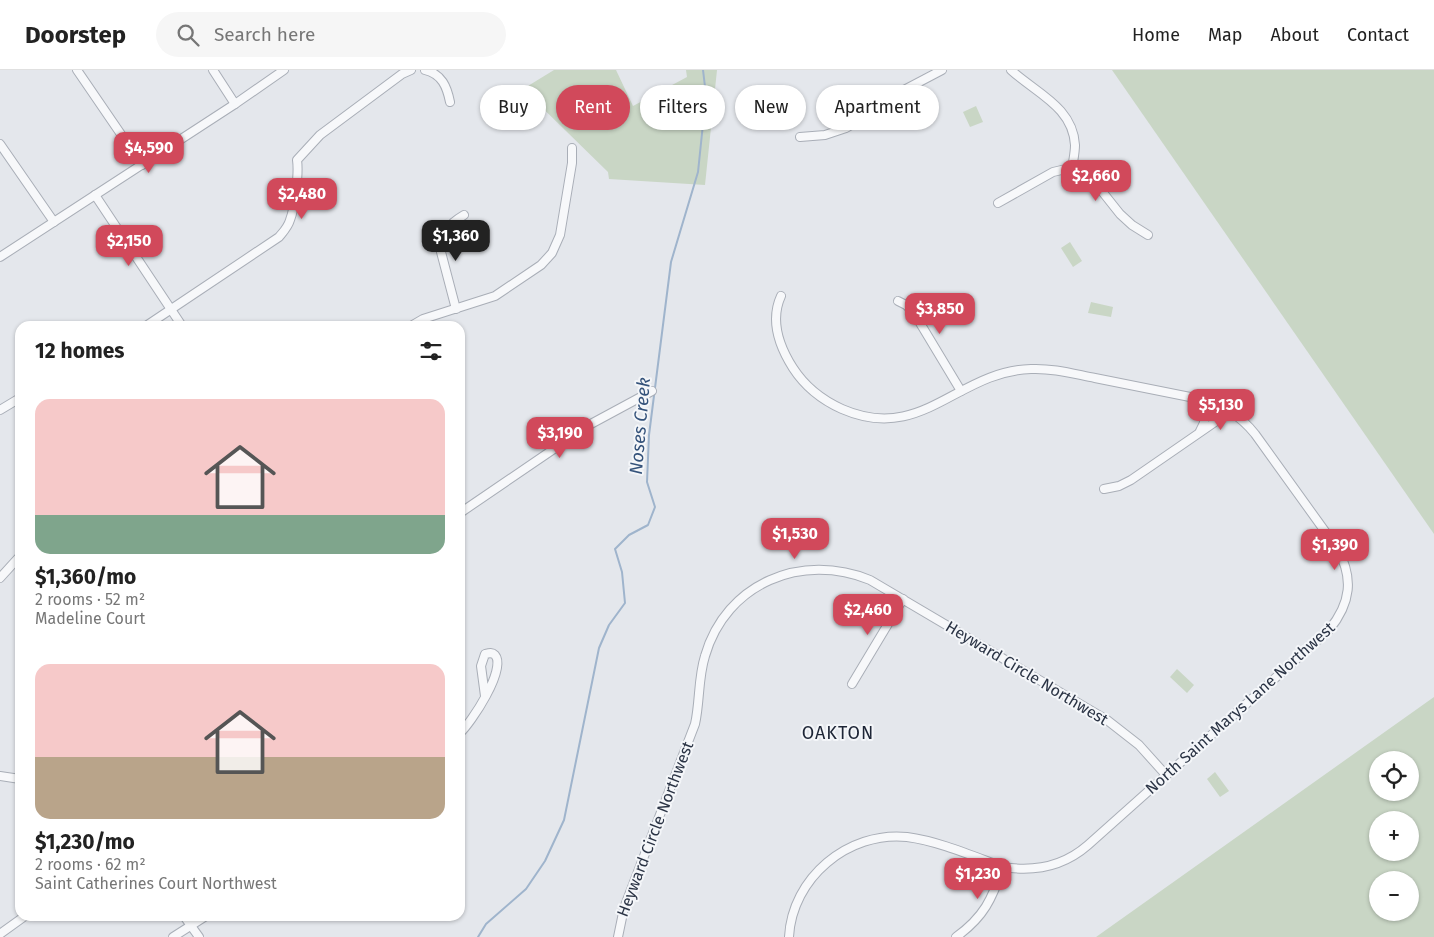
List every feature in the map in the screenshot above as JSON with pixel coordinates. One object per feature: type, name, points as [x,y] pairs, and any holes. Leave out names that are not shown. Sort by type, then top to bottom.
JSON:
[{"type":"street","points":[[77,70],[142,165]]},
{"type":"street","points":[[213,70],[235,104]]},
{"type":"street","points":[[0,257],[284,70]]},
{"type":"street","points":[[154,321],[279,237],[286,229],[292,216],[298,169],[297,160],[327,129],[410,70]]},
{"type":"street","points":[[426,70],[436,74],[444,83],[448,90],[450,102]]},
{"type":"street","points":[[800,137],[825,135],[846,128],[904,90],[942,70]]},
{"type":"street","points":[[1011,70],[1054,104],[1067,118],[1074,143],[1072,169]]},
{"type":"street","points":[[0,144],[54,222]]},
{"type":"street","points":[[420,321],[495,296],[529,275],[552,253],[560,235],[572,163],[572,148]]},
{"type":"street","points":[[998,203],[1053,172],[1066,168],[1072,169],[1081,172],[1093,180],[1120,214],[1132,225],[1148,235]]},
{"type":"street","points":[[95,195],[179,321]]},
{"type":"street","points":[[456,309],[441,252],[447,228],[452,222],[464,215]]},
{"type":"street","name":"North Saint Marys Lane Northwest","points":[[780,296],[775,311],[775,320],[786,356],[800,377],[808,386],[838,407],[867,416],[899,417],[923,411],[974,383],[1000,373],[1042,369],[1204,400],[1219,405],[1231,411],[1245,422],[1255,434],[1336,548],[1349,578],[1348,593],[1342,610],[1329,630],[1088,845],[1072,857],[1039,868],[1025,869],[1003,867],[918,839],[889,837],[865,842],[842,852],[815,873],[797,901],[789,937]]},
{"type":"street","points":[[898,301],[906,305],[914,313],[960,391]]},
{"type":"street","points":[[465,510],[589,425],[652,391]]},
{"type":"street","points":[[1199,433],[1205,420],[1204,400]]},
{"type":"street","points":[[0,410],[15,401]]},
{"type":"street","points":[[624,406],[628,414]]},
{"type":"street","points":[[1104,489],[1119,486],[1131,480],[1231,411]]},
{"type":"street","points":[[0,578],[15,562]]},
{"type":"street","name":"Heyward Circle Northwest","points":[[618,937],[624,908],[695,724],[701,671],[715,630],[732,608],[743,598],[770,580],[788,573],[808,570],[832,570],[850,573],[870,580],[1107,720],[1139,745],[1166,775]]},
{"type":"street","points":[[852,684],[903,599]]},
{"type":"street","points":[[465,726],[476,712],[492,684],[498,663],[497,658],[490,652],[485,654],[480,666],[485,696]]},
{"type":"street","points":[[0,776],[15,778]]},
{"type":"street","points":[[956,937],[971,926],[984,912],[993,895],[1003,867]]},
{"type":"street","points":[[0,934],[18,921]]},
{"type":"street","points":[[188,921],[199,937]]},
{"type":"street","points":[[174,937],[198,921]]},
{"type":"green space","points":[[554,70],[616,70],[623,85],[556,85],[556,121],[546,111],[546,85],[530,85]]},
{"type":"green space","points":[[686,70],[717,70],[715,85],[672,85],[687,77]]},
{"type":"green space","points":[[1112,70],[1434,70],[1434,534]]},
{"type":"green space","points":[[630,100],[633,106],[640,102],[640,130],[711,130],[705,185],[609,179],[608,172],[565,130],[630,130]]},
{"type":"green space","points":[[976,106],[983,122],[970,127],[963,112]]},
{"type":"green space","points":[[1070,242],[1082,261],[1073,267],[1061,248]]},
{"type":"green space","points":[[1091,302],[1113,307],[1111,317],[1088,313]]},
{"type":"green space","points":[[1177,669],[1194,685],[1187,693],[1170,677]]},
{"type":"green space","points":[[1434,697],[1434,937],[1096,937]]},
{"type":"green space","points":[[1215,772],[1229,791],[1220,797],[1207,779]]},
{"type":"waterway","name":"Noses Creek","points":[[478,937],[486,924],[526,889],[545,861],[564,820],[599,648],[609,625],[625,603],[622,572],[615,549],[629,535],[648,525],[655,507],[647,482],[649,435],[671,262],[698,172],[706,95],[703,70]]},
{"type":"district","name":"OAKTON","points":[[838,733]]}]
